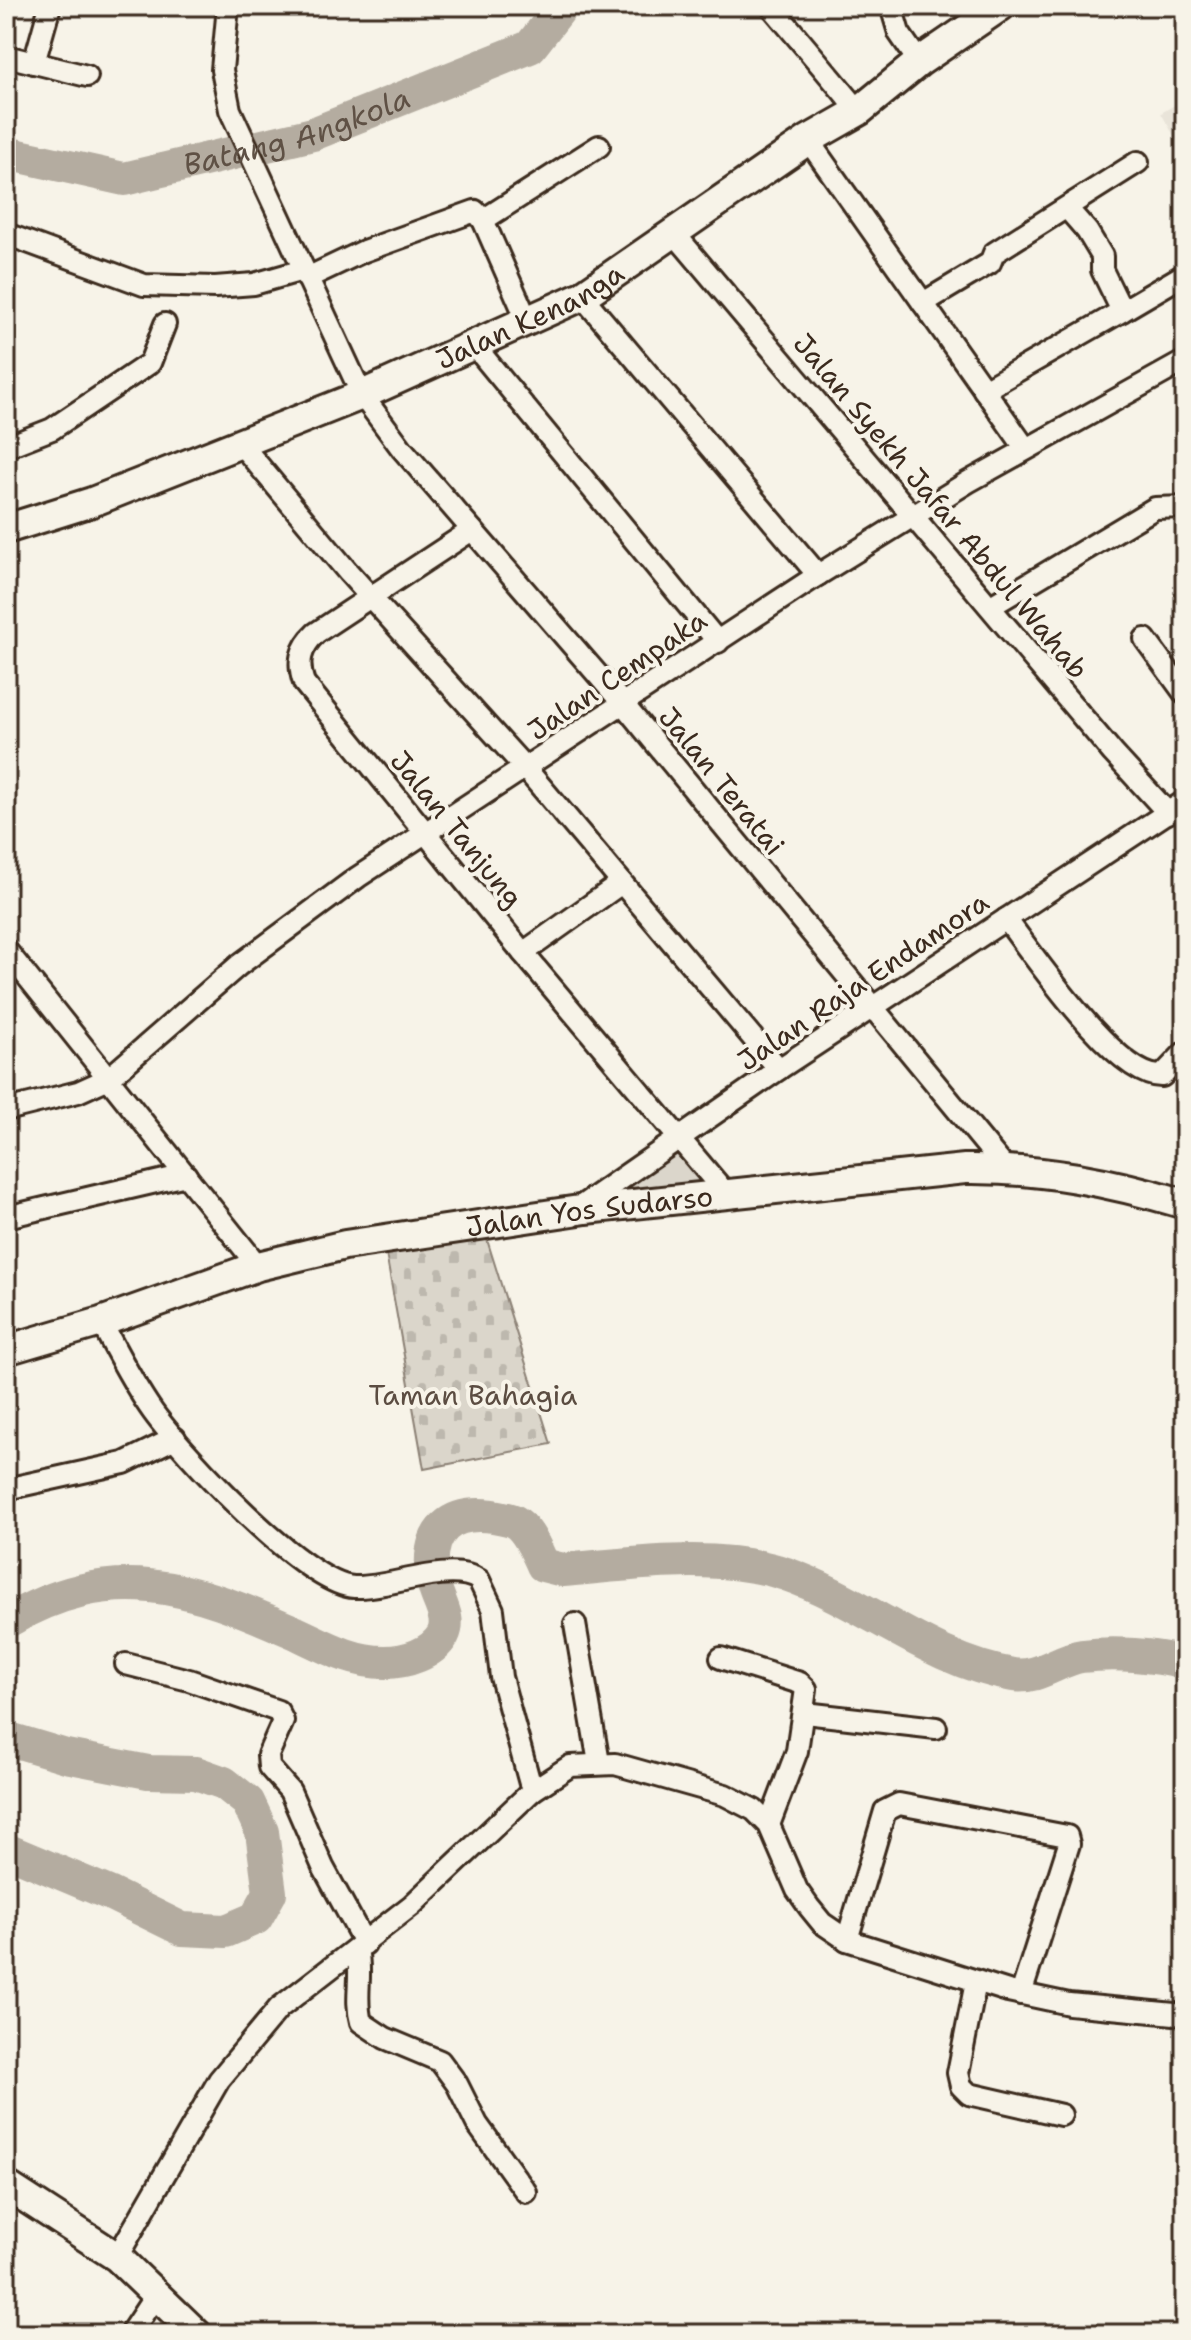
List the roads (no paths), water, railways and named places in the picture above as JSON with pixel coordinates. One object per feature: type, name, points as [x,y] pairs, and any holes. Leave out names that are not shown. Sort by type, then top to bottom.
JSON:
[{"type":"street","points":[[34,63],[50,6]]},
{"type":"street","name":"Jalan Teratai","points":[[228,6],[222,70],[230,110],[362,395],[472,530],[624,705],[1005,1168]]},
{"type":"street","points":[[771,6],[859,111]]},
{"type":"street","points":[[891,6],[899,33],[919,62]]},
{"type":"street","name":"Jalan Kenanga","points":[[6,529],[92,502],[362,395],[582,296],[808,140],[859,111],[919,62],[1001,6]]},
{"type":"street","points":[[6,56],[87,76]]},
{"type":"street","points":[[808,140],[1026,449]]},
{"type":"street","points":[[483,220],[599,146]]},
{"type":"street","points":[[923,303],[990,263],[994,253],[1138,162]]},
{"type":"street","points":[[1067,208],[1087,231],[1102,256],[1102,270],[1122,311]]},
{"type":"street","points":[[6,234],[144,285],[215,287],[254,284],[305,274],[475,211],[483,220],[527,320]]},
{"type":"street","name":"Jalan Syekh Jafar Abdul Wahab","points":[[674,233],[1113,753],[1176,807]]},
{"type":"street","points":[[984,390],[1185,274]]},
{"type":"street","points":[[582,296],[818,575]]},
{"type":"street","points":[[6,447],[52,429],[150,363],[165,324]]},
{"type":"street","points":[[473,344],[718,642]]},
{"type":"street","name":"Jalan Cempaka","points":[[6,1110],[85,1090],[109,1078],[272,939],[426,834],[818,575],[1026,449],[1185,361]]},
{"type":"street","points":[[240,443],[371,596],[526,769],[779,1069]]},
{"type":"street","points":[[991,606],[1155,508],[1185,507]]},
{"type":"street","name":"Jalan Tanjung","points":[[472,530],[306,641],[299,662],[300,673],[318,705],[727,1195]]},
{"type":"street","points":[[1145,639],[1185,694]]},
{"type":"street","name":"Jalan Raja Endamora","points":[[575,1211],[779,1069],[1176,807]]},
{"type":"street","points":[[523,953],[620,884]]},
{"type":"street","points":[[1006,919],[1101,1039],[1136,1068],[1146,1074],[1162,1076],[1185,1052]]},
{"type":"street","points":[[6,950],[258,1266]]},
{"type":"street","name":"Jalan Yos Sudarso","points":[[6,1350],[101,1322],[258,1266],[398,1235],[575,1211],[965,1169],[1005,1168],[1064,1173],[1185,1204]]},
{"type":"street","points":[[6,1217],[186,1175]]},
{"type":"street","points":[[101,1322],[140,1393],[175,1438],[240,1506],[307,1566],[351,1587],[455,1573],[474,1576],[489,1594],[501,1677],[532,1791]]},
{"type":"street","points":[[6,1489],[102,1469],[175,1438]]},
{"type":"street","points":[[575,1624],[599,1763]]},
{"type":"street","points":[[721,1658],[804,1685],[805,1713],[797,1751],[769,1825]]},
{"type":"street","points":[[126,1664],[189,1680],[278,1711],[283,1724],[268,1755],[269,1767],[290,1791],[361,1947],[357,2004],[361,2022],[385,2038],[440,2061],[457,2084],[477,2124],[526,2192]]},
{"type":"street","points":[[805,1713],[936,1728]]},
{"type":"street","points":[[117,2257],[219,2080],[249,2041],[301,1987],[361,1947],[412,1905],[532,1791],[561,1769],[599,1763],[725,1795],[754,1810],[769,1825],[797,1890],[822,1923],[847,1940],[1021,1994],[1120,2011],[1185,2015]]},
{"type":"street","points":[[847,1940],[885,1811],[890,1806],[899,1804],[1067,1836],[1069,1844],[1021,1994]]},
{"type":"street","points":[[976,1982],[958,2073],[961,2086],[969,2094],[1061,2115]]},
{"type":"street","points":[[6,2185],[117,2257],[197,2334]]},
{"type":"street","points":[[130,2334],[157,2293]]},
{"type":"waterway","name":"Batang Angkola","points":[[6,153],[124,179],[313,134],[530,47],[562,6]]},
{"type":"waterway","points":[[6,1622],[45,1602],[81,1591],[116,1585],[151,1586],[220,1602],[349,1656],[385,1662],[401,1660],[418,1656],[432,1647],[445,1629],[445,1617],[432,1568],[437,1537],[445,1526],[456,1519],[488,1516],[508,1519],[520,1526],[530,1538],[543,1565],[563,1570],[704,1561],[759,1567],[815,1586],[953,1657],[1013,1675],[1040,1672],[1082,1656],[1108,1654],[1185,1663]]},
{"type":"waterway","points":[[6,1738],[66,1756],[148,1772],[196,1773],[224,1783],[248,1802],[262,1832],[270,1893],[256,1918],[226,1931],[182,1929],[111,1894],[6,1850]]},
{"type":"park label","name":"Taman Bahagia","points":[[473,1395]]}]
